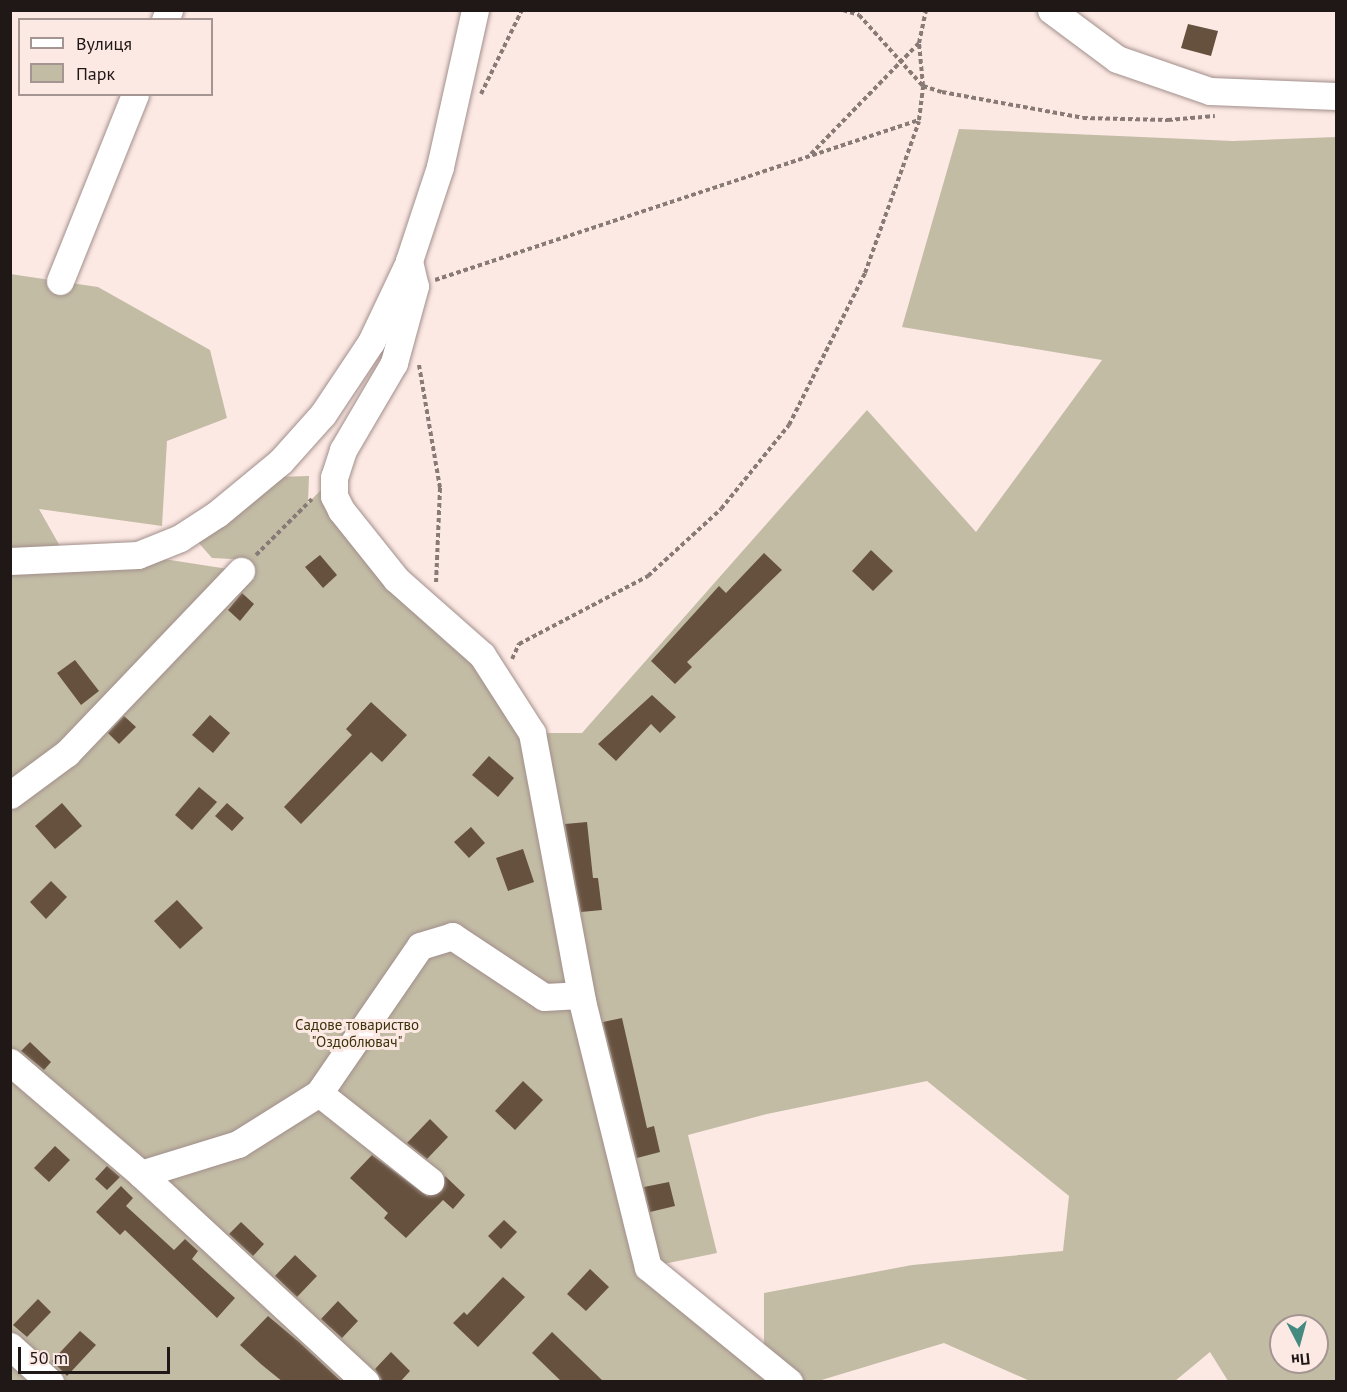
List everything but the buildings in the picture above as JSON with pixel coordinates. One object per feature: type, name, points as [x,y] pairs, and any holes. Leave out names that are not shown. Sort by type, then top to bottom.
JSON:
[{"type":"street","points":[[475,10],[440,168],[412,274],[394,363],[343,450],[334,477],[334,496],[341,510],[396,579],[482,655],[532,734],[580,995],[648,1267],[789,1382]]},
{"type":"street","points":[[1051,10],[1117,59],[1210,91],[1336,96]]},
{"type":"street","points":[[60,281],[134,96]]},
{"type":"street","points":[[10,561],[138,555],[180,538],[217,514],[281,461],[323,414],[371,342],[412,274]]},
{"type":"street","points":[[10,795],[67,753],[241,571]]},
{"type":"street","points":[[141,1174],[238,1144],[319,1093],[420,946],[452,936],[544,997],[580,995]]},
{"type":"street","points":[[10,1062],[141,1174],[366,1382]]},
{"type":"street","points":[[319,1093],[430,1181]]},
{"type":"street","points":[[10,1346],[50,1382]]},
{"type":"path","points":[[843,10],[859,15],[923,86],[965,99],[1083,118],[1168,120],[1223,116]]},
{"type":"path","points":[[510,664],[519,644],[648,576],[721,509],[789,425],[866,273],[919,120],[923,86],[920,43],[926,10]]},
{"type":"path","points":[[810,156],[920,43]]},
{"type":"path","points":[[412,274],[810,156],[919,120]]},
{"type":"path","points":[[418,361],[440,488],[436,614]]},
{"type":"path","points":[[241,571],[334,477]]},
{"type":"green space","name":"Садове товариство \"Оздоблювач\"","points":[[959,129],[1233,141],[1336,137],[1336,1381],[1228,1381],[1210,1352],[1175,1381],[1030,1381],[944,1343],[815,1382],[11,1381],[10,561],[138,555],[241,571],[251,560],[212,558],[197,541],[275,477],[309,476],[308,503],[334,477],[334,496],[482,655],[532,733],[582,733],[867,410],[976,532],[1102,360],[902,327]],"holes":[[[927,1081],[1069,1196],[1063,1251],[912,1265],[764,1293],[764,1360],[649,1267],[717,1253],[688,1135],[767,1114]]]},
{"type":"green space","points":[[10,274],[98,287],[210,350],[227,418],[167,441],[162,526],[39,509],[61,548],[11,551]]}]
